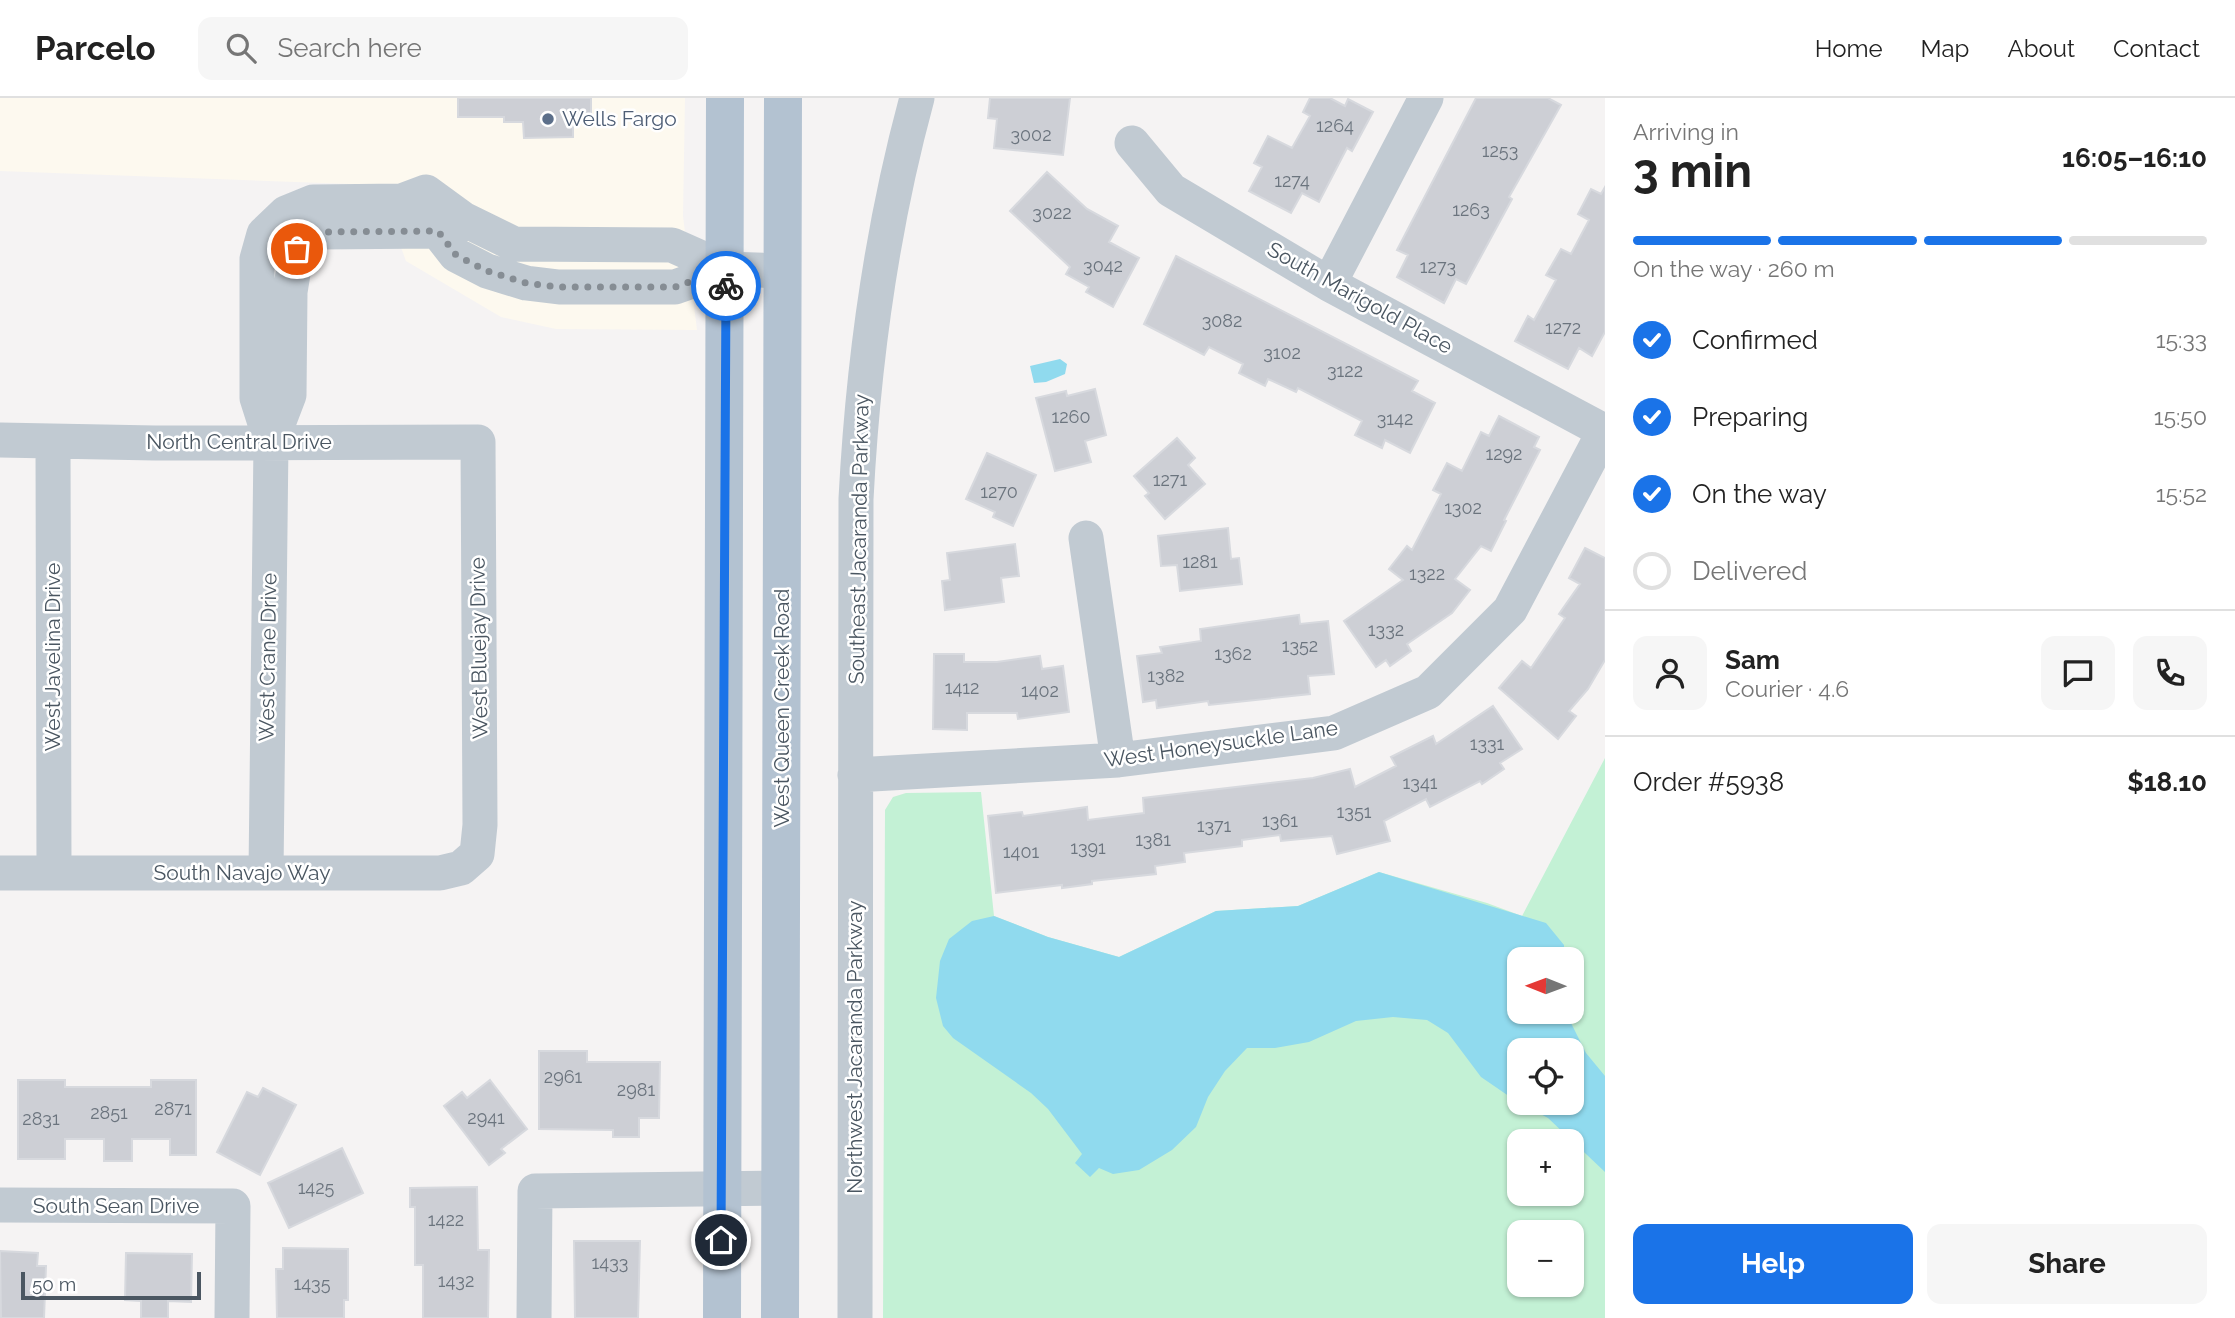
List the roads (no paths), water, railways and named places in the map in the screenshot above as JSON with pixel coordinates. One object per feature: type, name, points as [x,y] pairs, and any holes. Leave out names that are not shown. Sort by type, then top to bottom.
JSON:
[{"type":"main road","points":[[722,1318],[725,98]]},
{"type":"main road","name":"West Queen Creek Road","points":[[780,1318],[783,98]]},
{"type":"street","name":"Southeast Jacaranda Parkway","points":[[855,775],[856,499],[862,396],[880,258],[917,98]]},
{"type":"street","points":[[1329,284],[1426,98]]},
{"type":"street","name":"South Marigold Place","points":[[1132,143],[1171,190],[1329,284],[1605,430]]},
{"type":"street","points":[[426,192],[463,219],[514,244],[672,245],[726,269]]},
{"type":"street","points":[[426,192],[431,223],[456,255],[487,271],[526,283],[559,287],[675,287],[726,269],[783,271]]},
{"type":"street","name":"West Crane Drive","points":[[266,873],[271,442],[257,398],[257,259],[264,234],[286,214],[313,202],[402,201],[426,192]]},
{"type":"street","name":"West Crane Drive","points":[[271,442],[289,395],[289,292],[297,249],[317,232],[438,231]]},
{"type":"street","name":"West Honeysuckle Lane","points":[[855,775],[1118,760],[1334,733],[1428,692],[1510,610],[1605,430]]},
{"type":"street","name":"North Central Drive","points":[[0,440],[478,442]]},
{"type":"street","name":"West Javelina Drive","points":[[53,442],[54,873]]},
{"type":"street","name":"West Bluejay Drive","points":[[477,854],[480,825],[478,442]]},
{"type":"street","points":[[1086,538],[1118,760]]},
{"type":"street","name":"Northwest Jacaranda Parkway","points":[[855,775],[855,1318]]},
{"type":"street","name":"South Navajo Way","points":[[0,873],[440,873],[461,868],[477,854]]},
{"type":"street","points":[[534,1318],[535,1191],[780,1188]]},
{"type":"street","name":"South Sean Drive","points":[[0,1205],[233,1206],[232,1318]]},
{"type":"water","points":[[1060,359],[1067,364],[1065,374],[1046,382],[1034,383],[1030,366]]},
{"type":"water","points":[[1379,872],[1546,923],[1564,947],[1507,947],[1507,1024],[1572,1024],[1578,1038],[1507,1038],[1507,1095],[1481,1077],[1448,1033],[1427,1020],[1393,1017],[1356,1021],[1309,1042],[1275,1048],[1247,1048],[1225,1071],[1208,1097],[1196,1127],[1172,1150],[1139,1170],[1113,1174],[1099,1168],[1090,1177],[1075,1163],[1082,1154],[1048,1109],[1031,1093],[953,1038],[943,1026],[936,998],[940,961],[949,939],[972,921],[994,916],[1048,937],[1119,957],[1216,911],[1298,906]]},
{"type":"water","points":[[1584,1049],[1605,1076],[1605,1172],[1584,1152],[1584,1129],[1560,1129],[1542,1115],[1584,1115]]},
{"type":"place","name":"Wells Fargo","points":[[548,119]]}]
